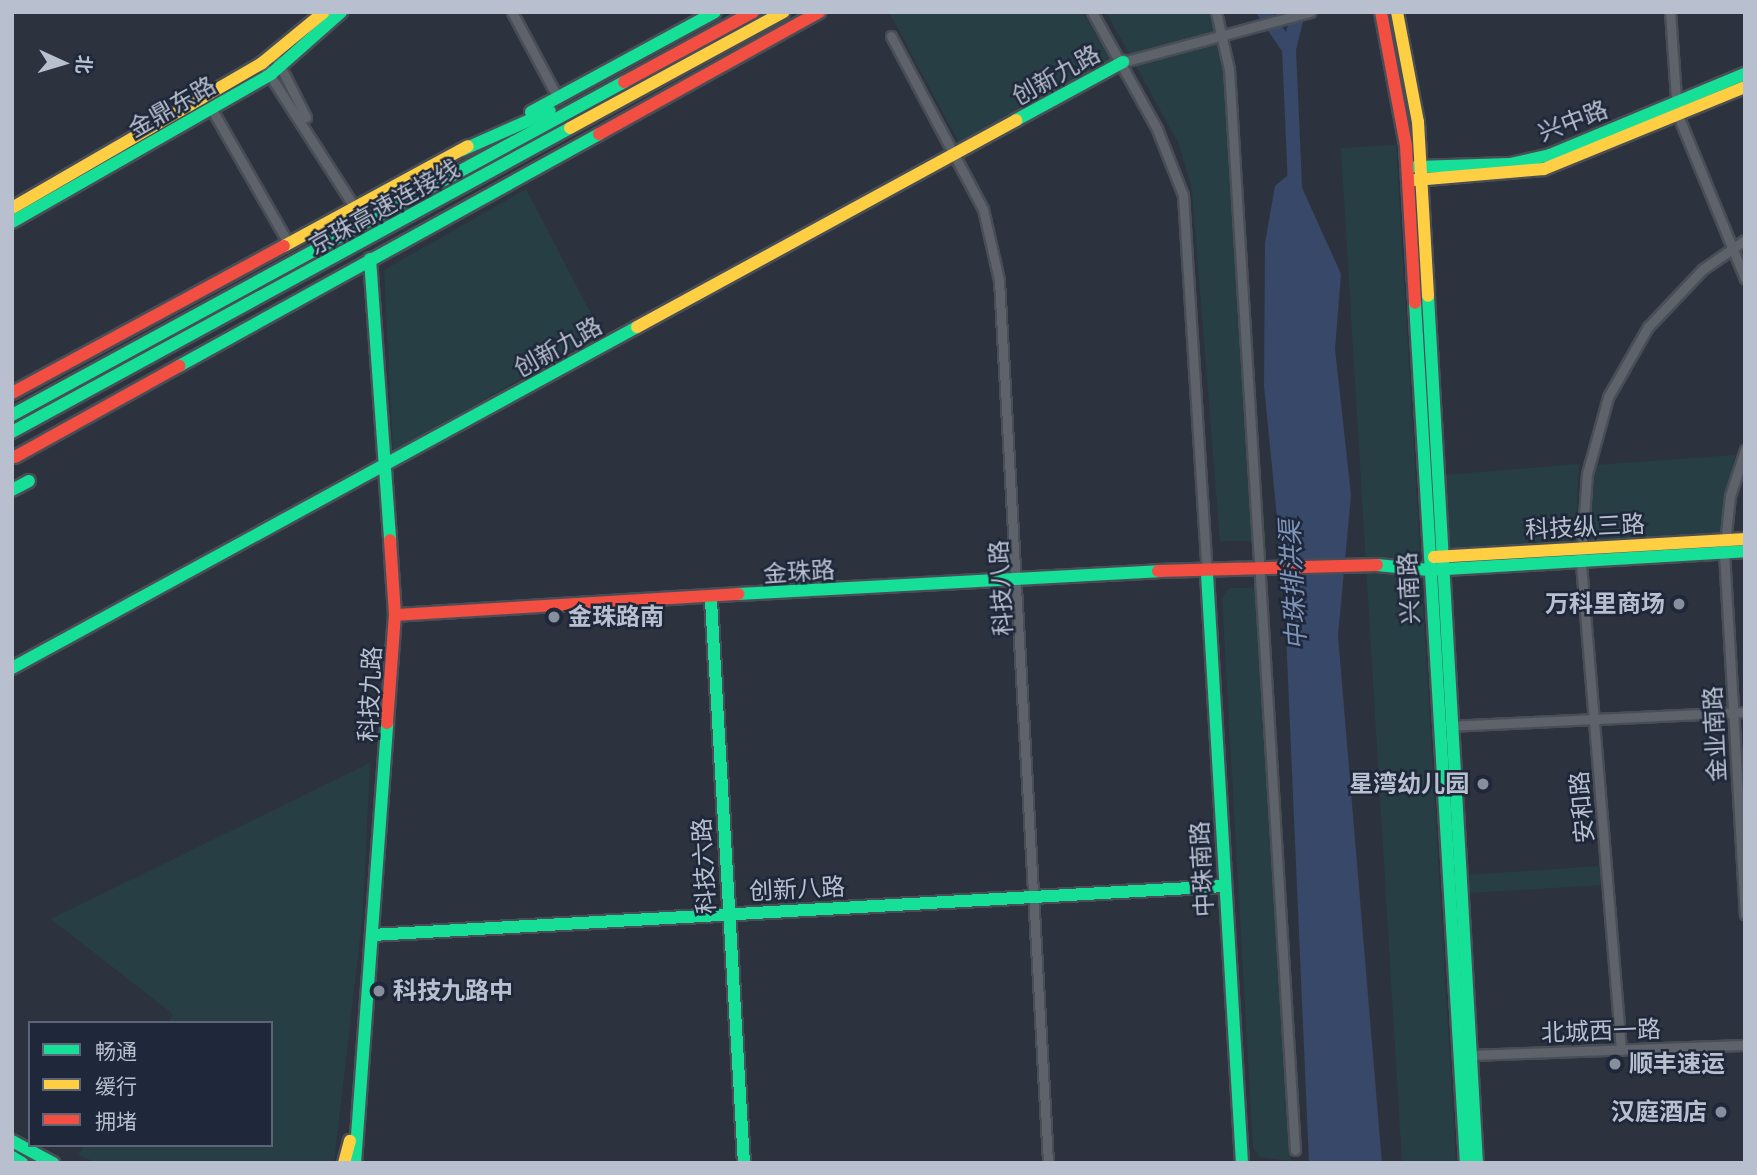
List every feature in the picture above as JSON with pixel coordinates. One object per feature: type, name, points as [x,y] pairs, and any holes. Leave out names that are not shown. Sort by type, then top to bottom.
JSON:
[{"type":"main road","name":"金鼎东路","points":[[12,222],[271,74],[277,60],[324,12]]},
{"type":"main road","name":"金鼎东路","points":[[12,208],[262,63],[277,60],[341,12]]},
{"type":"main road","points":[[12,393],[715,12]]},
{"type":"main road","name":"京珠高速连接线","points":[[12,415],[753,12]]},
{"type":"main road","points":[[15,457],[343,281],[370,259],[819,12]]},
{"type":"main road","name":"兴南路","points":[[1381,12],[1400,85],[1435,563],[1454,726],[1466,1163]]},
{"type":"main road","name":"兴南路","points":[[1396,12],[1412,69],[1421,173],[1438,727],[1465,1056],[1477,1163]]},
{"type":"main road","name":"京珠高速连接线","points":[[12,432],[779,15]]},
{"type":"main road","name":"创新九路","points":[[12,668],[1123,62]]},
{"type":"main road","name":"兴中路","points":[[1676,107],[1745,74]]},
{"type":"main road","name":"兴中路","points":[[1407,174],[1510,163],[1550,155],[1676,107],[1745,87]]},
{"type":"main road","points":[[462,149],[605,93]]},
{"type":"main road","name":"科技九路","points":[[355,1163],[353,1130],[372,935],[395,615],[370,259]]},
{"type":"main road","points":[[12,490],[29,481]]},
{"type":"main road","name":"科技纵三路","points":[[1435,563],[1724,546],[1745,539]]},
{"type":"main road","name":"科技纵三路","points":[[1724,546],[1745,551]]},
{"type":"main road","name":"金珠路","points":[[395,615],[711,600],[1020,577],[1207,573],[1259,567],[1435,563]]},
{"type":"main road","name":"中珠南路","points":[[1207,573],[1242,1163]]},
{"type":"main road","name":"科技六路","points":[[711,600],[744,1163]]},
{"type":"main road","name":"创新八路","points":[[372,935],[1224,887]]},
{"type":"main road","name":"科技九路","points":[[344,1163],[353,1130]]},
{"type":"main road","name":"科技六路","points":[[738,1163],[742,1130]]},
{"type":"main road","points":[[12,1141],[54,1163]]},
{"type":"main road","points":[[12,1157],[22,1163]]},
{"type":"street","points":[[512,12],[558,98]]},
{"type":"street","points":[[1092,12],[1123,62],[1183,195],[1207,573]]},
{"type":"street","points":[[1216,12],[1224,34],[1295,1150]]},
{"type":"street","points":[[1123,62],[1310,12]]},
{"type":"street","points":[[1670,12],[1676,107],[1745,279]]},
{"type":"street","name":"科技八路","points":[[891,36],[957,153],[983,209],[999,280],[1020,577],[1048,1163]]},
{"type":"street","points":[[277,60],[314,139]]},
{"type":"street","points":[[262,63],[314,139],[355,208]]},
{"type":"street","points":[[211,108],[289,244]]},
{"type":"street","name":"安和路","points":[[1620,1050],[1581,554],[1595,435],[1626,361],[1674,297],[1745,240]]},
{"type":"street","name":"金业南路","points":[[1745,450],[1724,546],[1745,914]]},
{"type":"street","points":[[1438,727],[1745,712]]},
{"type":"street","name":"北城西一路","points":[[1465,1056],[1745,1045]]},
{"type":"shaded area","points":[[889,12],[1082,12],[1112,60],[959,143]]},
{"type":"shaded area","points":[[1106,12],[1209,12],[1218,36],[1226,84],[1253,541],[1220,541],[1192,190],[1179,144]]},
{"type":"shaded area","points":[[1396,145],[1456,1163],[1402,1163],[1341,148]]},
{"type":"shaded area","points":[[526,189],[601,333],[393,451],[384,270]]},
{"type":"shaded area","points":[[1735,455],[1720,536],[1587,541],[1596,465]]},
{"type":"shaded area","points":[[1579,464],[1575,543],[1449,549],[1445,475]]},
{"type":"shaded area","points":[[1229,588],[1256,588],[1291,1161],[1259,1157],[1253,1147],[1222,598]]},
{"type":"shaded area","points":[[370,763],[363,912],[334,1163],[98,1163],[78,1155],[84,1147],[273,1147],[273,1021],[169,1021],[173,1014],[51,919]]},
{"type":"shaded area","points":[[1600,866],[1602,885],[1468,893],[1467,875]]},
{"type":"water","points":[[1294,170],[1341,274],[1335,349],[1351,495],[1338,636],[1382,1163],[1309,1163],[1284,588],[1264,386],[1265,243],[1275,186]]},
{"type":"waterway","name":"中珠排洪渠","points":[[1264,12],[1289,49],[1295,189]]},
{"type":"waterway","points":[[1289,49],[1298,12]]},
{"type":"traffic: fast","points":[[12,222],[271,74],[341,12]]},
{"type":"traffic: fast","points":[[531,112],[715,12]]},
{"type":"traffic: fast","points":[[1016,120],[1123,62]]},
{"type":"traffic: fast","points":[[1416,167],[1510,164],[1550,155],[1745,74]]},
{"type":"traffic: fast","points":[[12,415],[624,82]]},
{"type":"traffic: fast","points":[[462,150],[550,111]]},
{"type":"traffic: fast","points":[[12,432],[570,128]]},
{"type":"traffic: fast","points":[[179,366],[599,134]]},
{"type":"traffic: fast","points":[[370,259],[390,540]]},
{"type":"traffic: fast","points":[[1428,296],[1477,1163]]},
{"type":"traffic: fast","points":[[1415,303],[1466,1163]]},
{"type":"traffic: fast","points":[[12,668],[637,327]]},
{"type":"traffic: fast","points":[[12,490],[29,481]]},
{"type":"traffic: fast","points":[[1377,565],[1429,570],[1745,551]]},
{"type":"traffic: fast","points":[[738,594],[1158,571]]},
{"type":"traffic: fast","points":[[1207,574],[1242,1163]]},
{"type":"traffic: fast","points":[[711,600],[744,1163]]},
{"type":"traffic: fast","points":[[355,1163],[387,723]]},
{"type":"traffic: fast","points":[[372,935],[1224,886]]},
{"type":"traffic: fast","points":[[12,1141],[53,1163]]},
{"type":"traffic: fast","points":[[12,1157],[22,1163]]},
{"type":"traffic: slow","points":[[12,208],[262,63],[324,12]]},
{"type":"traffic: slow","points":[[570,128],[784,12]]},
{"type":"traffic: slow","points":[[1397,12],[1418,122],[1428,296]]},
{"type":"traffic: slow","points":[[1415,180],[1544,169],[1745,87]]},
{"type":"traffic: slow","points":[[637,327],[1016,120]]},
{"type":"traffic: slow","points":[[284,246],[468,146]]},
{"type":"traffic: slow","points":[[1434,557],[1745,539]]},
{"type":"traffic: slow","points":[[344,1163],[350,1141]]},
{"type":"traffic: jam","points":[[624,82],[753,12]]},
{"type":"traffic: jam","points":[[599,134],[819,12]]},
{"type":"traffic: jam","points":[[1381,12],[1406,146],[1415,303]]},
{"type":"traffic: jam","points":[[12,393],[284,246]]},
{"type":"traffic: jam","points":[[15,457],[179,366]]},
{"type":"traffic: jam","points":[[387,723],[395,615],[390,540]]},
{"type":"traffic: jam","points":[[1158,571],[1377,565]]},
{"type":"traffic: jam","points":[[395,615],[738,594]]},
{"type":"place","name":"万科里商场","points":[[1679,604]]},
{"type":"place","name":"金珠路南","points":[[554,617]]},
{"type":"place","name":"星湾幼儿园","points":[[1483,784]]},
{"type":"place","name":"科技九路中","points":[[379,991]]},
{"type":"place","name":"顺丰速运","points":[[1615,1064]]},
{"type":"place","name":"汉庭酒店","points":[[1721,1112]]}]
